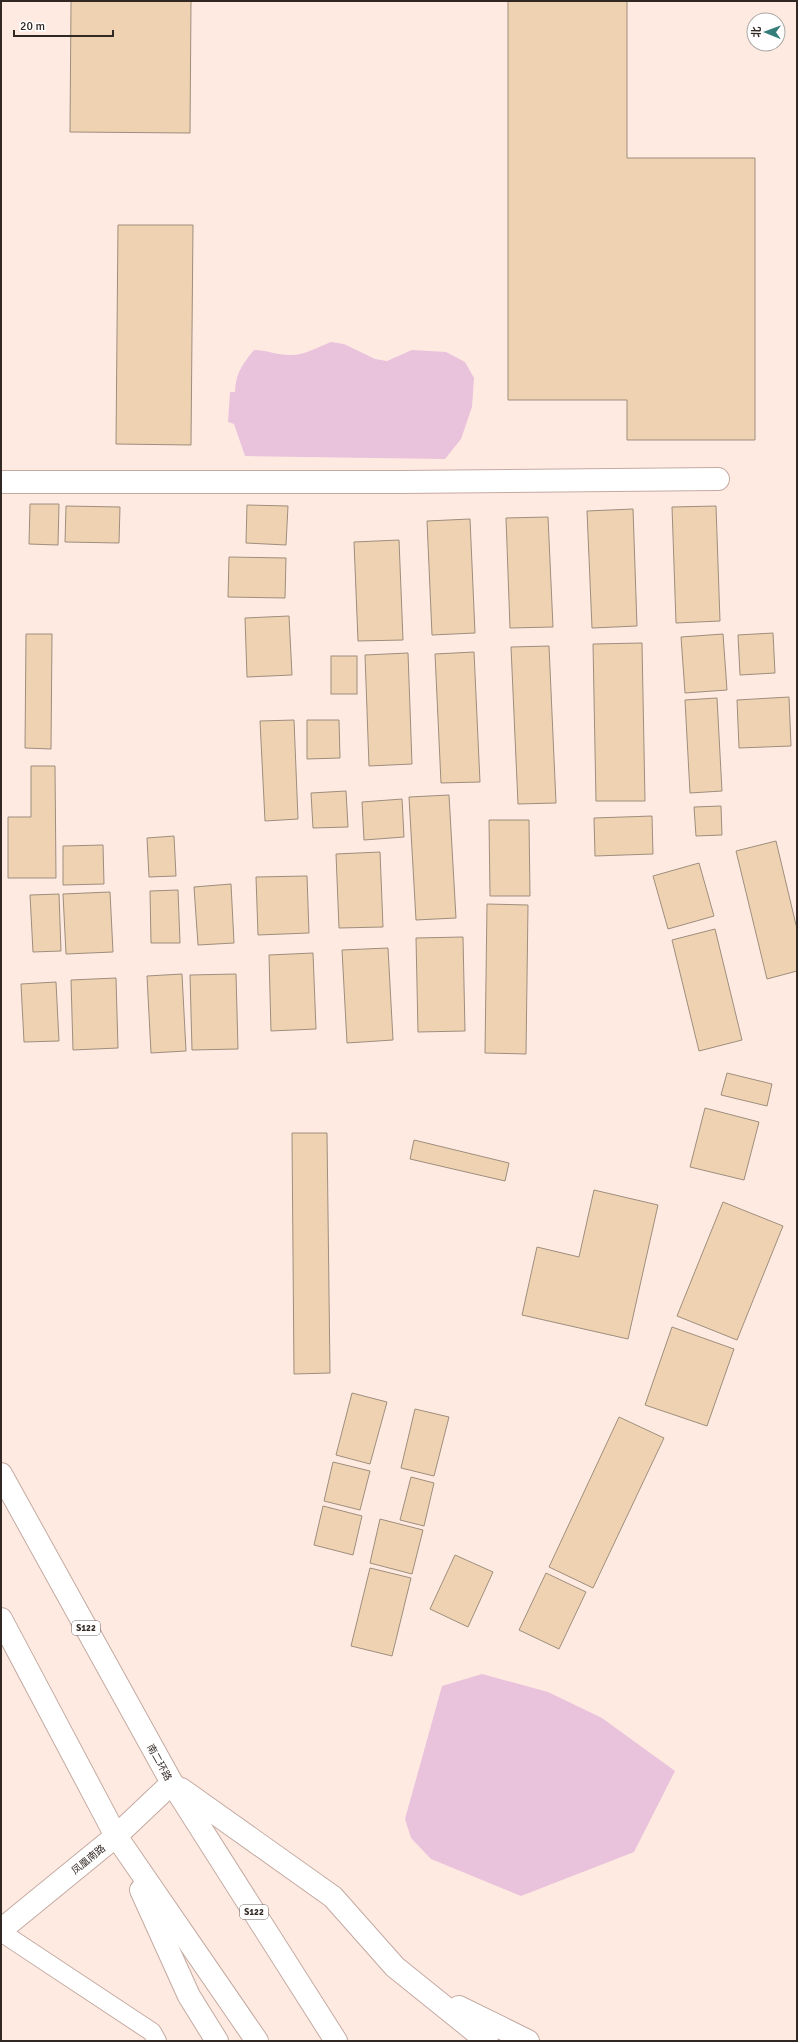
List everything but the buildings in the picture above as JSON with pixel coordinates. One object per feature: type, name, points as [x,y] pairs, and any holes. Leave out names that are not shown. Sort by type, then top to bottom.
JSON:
[{"type":"main road","points":[[1,482],[400,482],[718,479]]},
{"type":"main road","name":"南二环路","points":[[1,1474],[172,1783],[336,2041]]},
{"type":"main road","points":[[1,1619],[116,1836],[189,1996],[217,2041]]},
{"type":"main road","points":[[172,1783],[333,1897],[395,1967],[487,2041]]},
{"type":"main road","name":"凤凰南路","points":[[1,1931],[116,1836],[172,1783]]},
{"type":"main road","points":[[116,1836],[257,2041]]},
{"type":"main road","points":[[423,1990],[528,2041]]},
{"type":"lane","points":[[1,1931],[152,2032],[157,2041]]},
{"type":"shaded area","points":[[331,342],[344,344],[375,359],[387,361],[412,350],[446,352],[465,362],[474,378],[472,407],[461,439],[445,459],[245,456],[234,424],[228,422],[230,392],[235,392],[238,374],[250,355],[254,350],[294,355],[310,351]]},
{"type":"shaded area","points":[[482,1674],[548,1692],[602,1718],[675,1771],[634,1852],[521,1896],[431,1859],[411,1838],[405,1819],[442,1686]]}]
